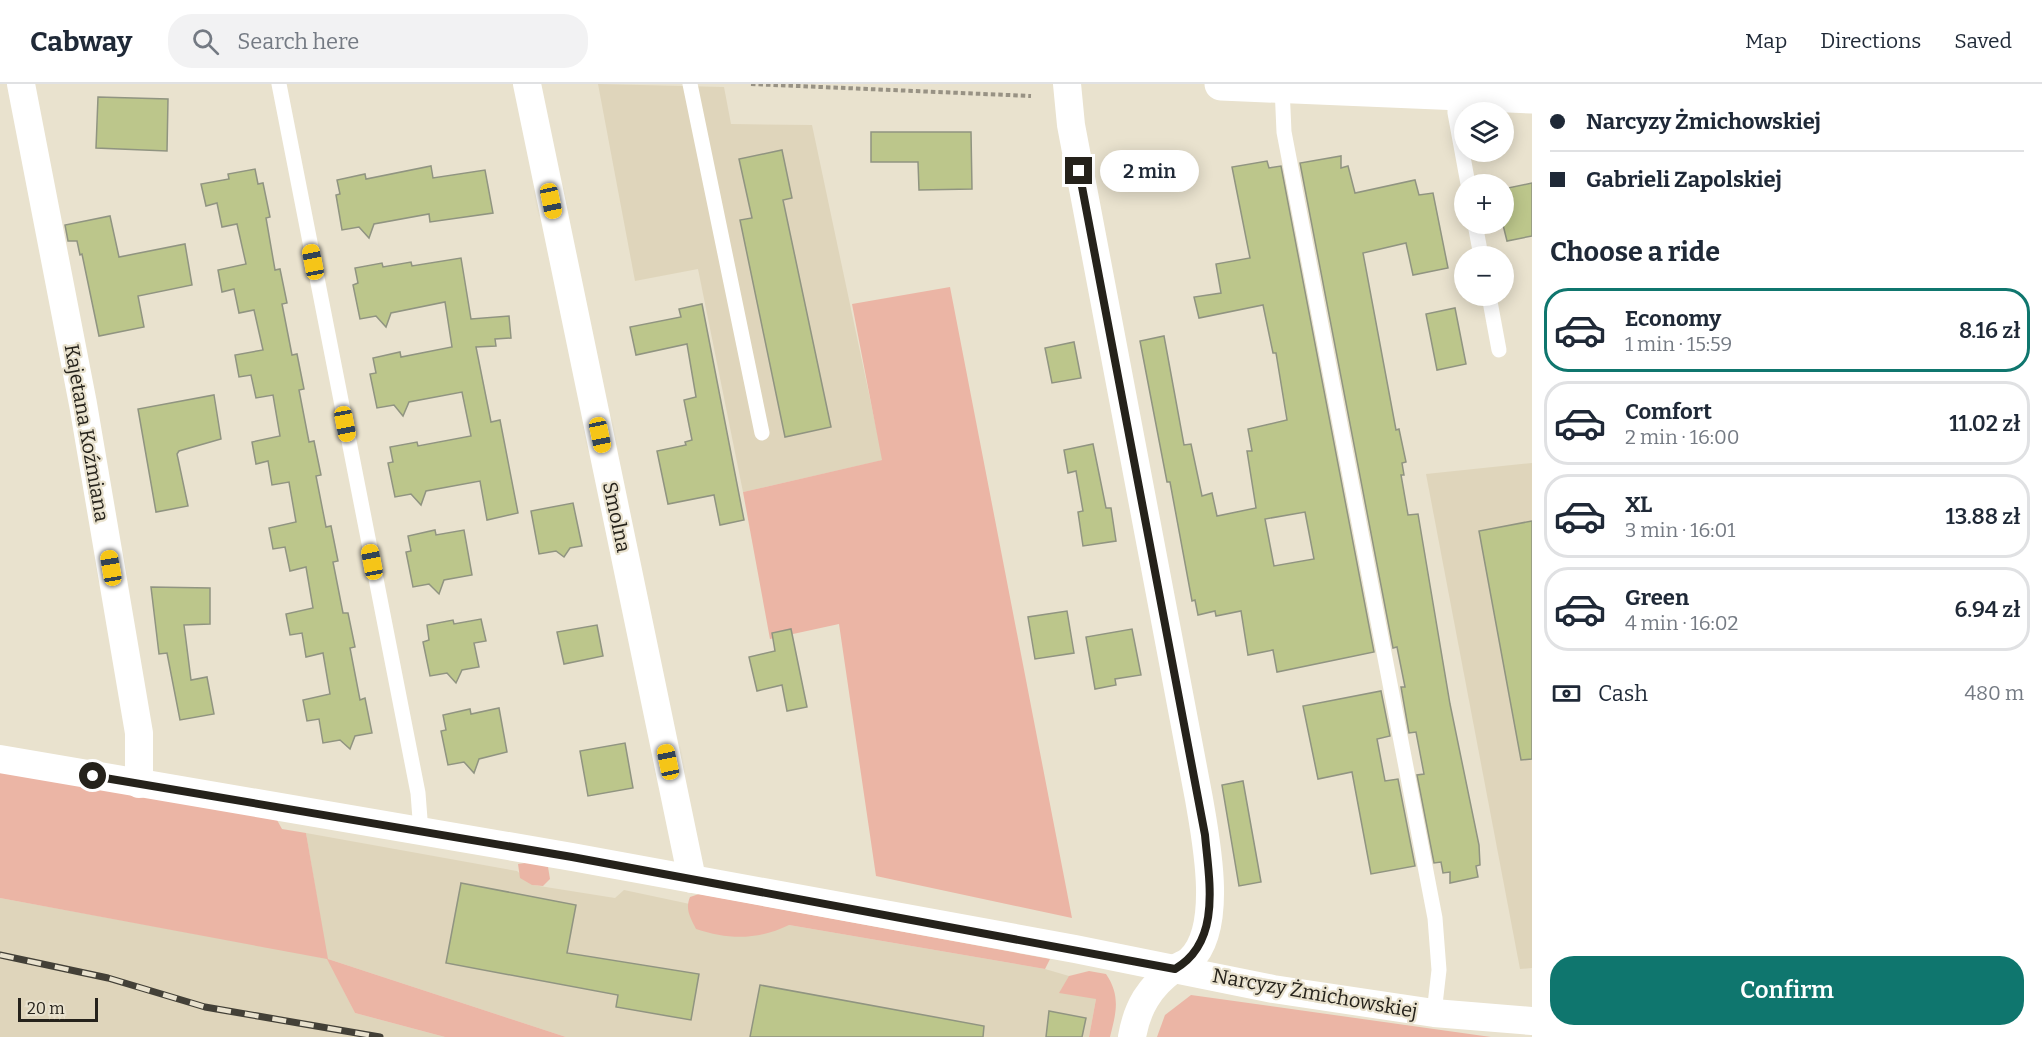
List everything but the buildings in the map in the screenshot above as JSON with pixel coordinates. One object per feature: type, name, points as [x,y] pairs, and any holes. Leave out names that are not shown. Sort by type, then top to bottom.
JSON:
[{"type":"street","name":"Kajetana Koźmiana","points":[[21,84],[83,404],[133,697],[140,750],[139,784]]},
{"type":"street","name":"Smolna","points":[[527,84],[692,879]]},
{"type":"street","points":[[1067,84],[1071,125],[1205,835],[1208,917],[1199,947],[1190,960],[1151,988],[1136,1017],[1132,1037]]},
{"type":"street","points":[[1221,84],[1532,98]]},
{"type":"street","name":"Narcyzy Żmichowskiej","points":[[0,759],[692,879],[1273,989],[1434,1013],[1532,1021]]},
{"type":"lane","points":[[279,84],[418,793],[421,832]]},
{"type":"lane","points":[[690,84],[762,433]]},
{"type":"lane","points":[[1282,87],[1284,132],[1435,918],[1439,970],[1434,1013]]},
{"type":"lane","points":[[1455,94],[1455,113],[1466,174]]},
{"type":"lane","points":[[1491,306],[1499,350]]},
{"type":"path","points":[[752,84],[1031,96]]},
{"type":"shaded area","points":[[598,84],[724,87],[731,124],[812,125],[883,460],[743,492],[698,269],[635,281]]},
{"type":"shaded area","points":[[950,287],[1072,918],[876,876],[839,624],[770,639],[743,492],[882,460],[852,304]]},
{"type":"shaded area","points":[[1532,463],[1532,968],[1520,969],[1426,474]]},
{"type":"shaded area","points":[[0,770],[277,820],[282,829],[306,833],[328,959],[566,1037],[445,1037],[355,1013],[327,959],[0,898]]},
{"type":"shaded area","points":[[306,833],[517,871],[533,885],[615,898],[624,890],[789,925],[1045,969],[1069,976],[1096,999],[1089,1037],[566,1037],[328,959],[355,1013],[445,1037],[0,1037],[0,898],[327,958]]},
{"type":"shaded area","points":[[532,862],[548,867],[550,879],[543,886],[532,885],[520,878],[518,864]]},
{"type":"shaded area","points":[[699,894],[1050,959],[1045,969],[789,925],[755,936],[732,937],[708,933],[696,929],[688,909],[690,897]]},
{"type":"shaded area","points":[[1089,971],[1106,974],[1114,990],[1116,1005],[1110,1037],[1089,1037],[1096,999],[1059,993],[1069,976]]},
{"type":"shaded area","points":[[1191,995],[1491,1037],[1157,1037],[1165,1015]]},
{"type":"railway","points":[[0,955],[108,978],[205,1007],[380,1037]]},
{"type":"route","points":[[93,776],[572,857],[1175,969],[1190,960],[1199,947],[1208,917],[1205,835],[1079,171]]}]
